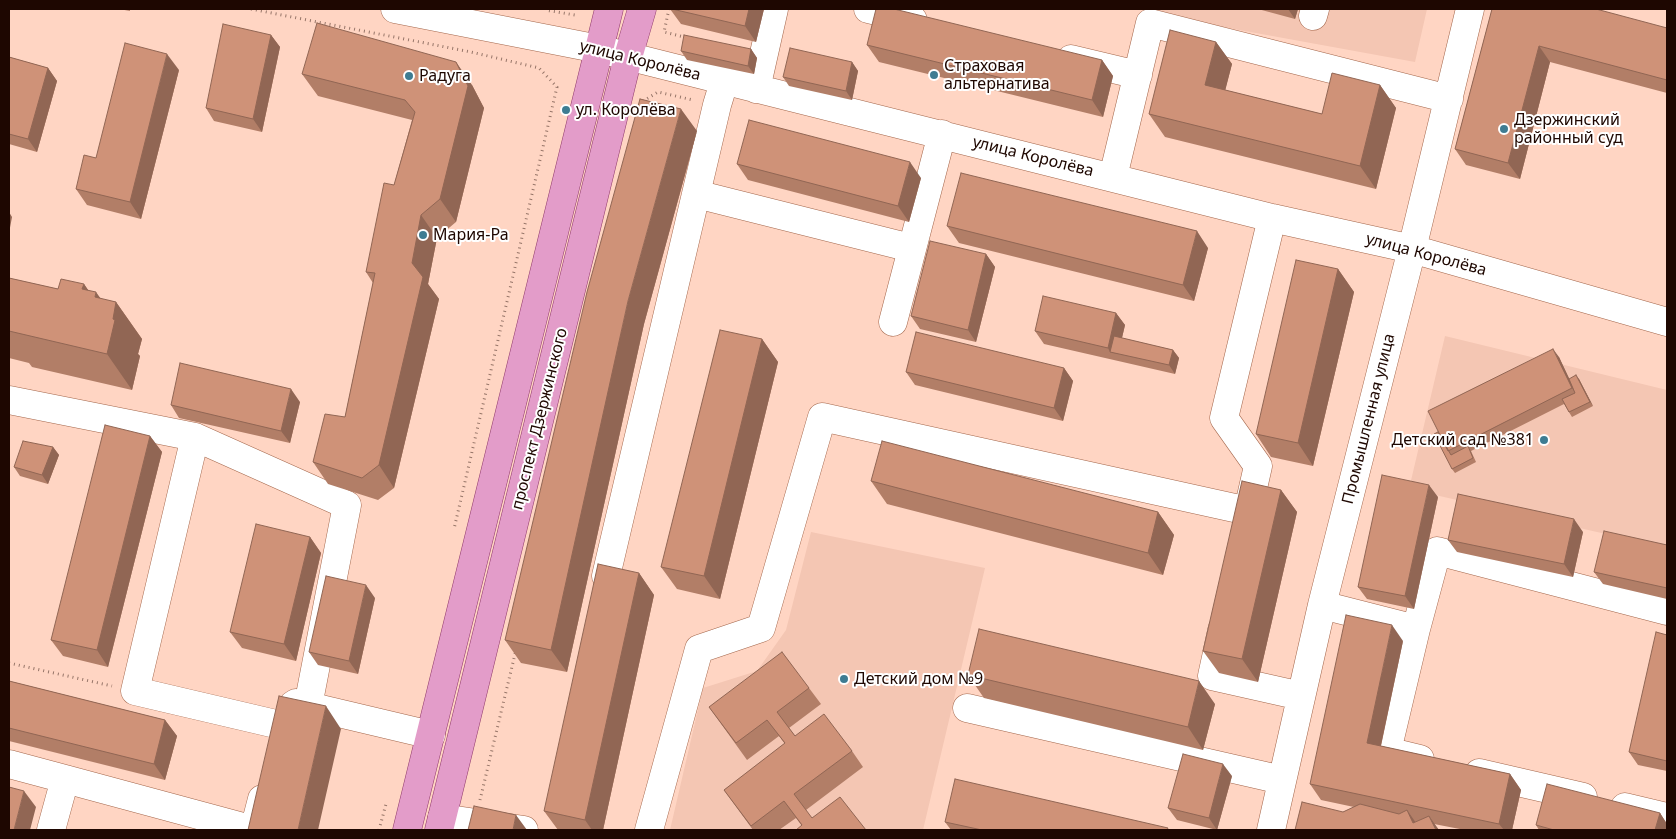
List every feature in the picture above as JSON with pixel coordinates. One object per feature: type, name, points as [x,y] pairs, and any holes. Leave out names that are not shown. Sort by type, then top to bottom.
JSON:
[{"type":"main road","name":"проспект Дзержинского","points":[[407,830],[609,9]]},
{"type":"main road","name":"проспект Дзержинского","points":[[440,824],[628,57],[642,9]]},
{"type":"street","name":"улица Королёва","points":[[395,9],[628,57],[721,94],[756,89],[1272,218],[1412,249],[1667,322]]},
{"type":"street","points":[[756,89],[774,9]]},
{"type":"street","points":[[868,9],[906,13],[932,25]]},
{"type":"street","name":"Промышленная улица","points":[[1271,830],[1322,605],[1412,249],[1470,9]]},
{"type":"street","points":[[1112,177],[1150,23],[1449,98]]},
{"type":"street","points":[[1044,52],[1138,75]]},
{"type":"street","points":[[606,576],[721,94]]},
{"type":"street","points":[[893,322],[942,134]]},
{"type":"street","points":[[696,194],[912,248]]},
{"type":"street","points":[[1242,540],[1258,466],[1224,418],[1272,218]]},
{"type":"street","points":[[9,400],[194,437],[347,506],[308,706]]},
{"type":"street","points":[[649,830],[699,649],[761,628],[822,418],[1248,511]]},
{"type":"street","points":[[194,437],[135,691],[280,725]]},
{"type":"street","points":[[1667,611],[1436,552],[1387,751],[1667,817]]},
{"type":"street","points":[[1322,605],[1416,629]]},
{"type":"street","points":[[1227,608],[1212,676],[1301,696]]},
{"type":"street","points":[[9,764],[254,830],[280,725],[283,717],[296,703],[431,735]]},
{"type":"street","points":[[967,708],[1282,780]]},
{"type":"street","points":[[51,830],[65,779]]},
{"type":"street","points":[[440,824],[474,823],[524,830]]},
{"type":"path","points":[[251,9],[471,52],[538,68],[557,87],[453,534]]},
{"type":"path","points":[[545,9],[575,15]]},
{"type":"path","points":[[664,32],[691,38]]},
{"type":"path","points":[[640,103],[658,92],[721,94]]},
{"type":"path","points":[[474,823],[516,650]]},
{"type":"path","points":[[9,664],[135,691]]},
{"type":"path","points":[[379,830],[387,802]]},
{"type":"shaded area","points":[[1146,9],[1427,9],[1415,62],[1179,19]]},
{"type":"shaded area","name":"Детский сад №381","points":[[1445,336],[1667,390],[1667,548],[1409,489]]},
{"type":"shaded area","name":"Детский дом №9","points":[[811,532],[985,568],[923,830],[670,830],[703,688],[757,671],[786,630]]},
{"type":"building","points":[[672,9],[749,9],[745,26]]},
{"type":"building","points":[[876,9],[894,9],[1102,60],[1092,100],[867,45]]},
{"type":"building","name":"Дзержинский районный суд","points":[[1492,9],[1596,9],[1667,28],[1667,80],[1539,46],[1508,163],[1455,149]]},
{"type":"building","points":[[317,23],[456,62],[468,86],[440,199],[421,215],[412,263],[423,277],[379,465],[362,478],[313,462],[325,414],[345,417],[375,273],[366,272],[384,183],[394,185],[415,112],[405,100],[302,74]]},
{"type":"building","points":[[223,24],[271,35],[253,119],[206,108]]},
{"type":"building","points":[[1170,30],[1216,42],[1205,85],[1322,114],[1332,73],[1380,85],[1360,166],[1149,114]]},
{"type":"building","points":[[684,35],[751,49],[748,66],[681,51]]},
{"type":"building","points":[[125,43],[167,54],[130,202],[76,189],[84,155],[96,158]]},
{"type":"building","points":[[790,48],[852,62],[846,91],[783,77]]},
{"type":"building","points":[[9,57],[48,68],[28,139],[9,134]]},
{"type":"building","points":[[640,99],[681,109],[628,301],[551,650],[505,640],[587,292]]},
{"type":"building","points":[[749,120],[910,162],[898,206],[737,164]]},
{"type":"building","points":[[961,173],[1197,231],[1183,285],[947,226]]},
{"type":"building","points":[[930,241],[986,254],[968,330],[911,316]]},
{"type":"building","points":[[1296,260],[1338,269],[1298,443],[1256,434]]},
{"type":"building","points":[[9,278],[58,289],[61,279],[84,284],[82,289],[96,292],[95,297],[116,302],[113,319],[115,320],[107,354],[9,331]]},
{"type":"building","points":[[1043,296],[1116,313],[1108,348],[1035,331]]},
{"type":"building","points":[[720,330],[762,339],[704,576],[661,567]]},
{"type":"building","points":[[916,332],[1064,368],[1054,408],[906,372]]},
{"type":"building","points":[[1114,336],[1173,350],[1169,365],[1110,352]]},
{"type":"building","points":[[1553,349],[1572,388],[1448,451],[1428,411]]},
{"type":"building","points":[[180,363],[291,389],[281,431],[171,405]]},
{"type":"building","points":[[1576,375],[1590,402],[1569,412],[1562,399],[1575,393],[1569,379]]},
{"type":"building","points":[[105,425],[150,436],[97,650],[51,640]]},
{"type":"building","points":[[1438,432],[1451,455],[1468,446],[1473,458],[1452,469],[1434,434]]},
{"type":"building","points":[[23,441],[53,447],[42,475],[14,467]]},
{"type":"building","points":[[882,441],[1158,512],[1148,553],[871,481]]},
{"type":"building","points":[[1382,475],[1429,485],[1405,596],[1358,587]]},
{"type":"building","points":[[1242,481],[1281,490],[1242,659],[1203,651]]},
{"type":"building","points":[[1458,494],[1574,519],[1564,564],[1448,540]]},
{"type":"building","points":[[256,524],[310,537],[284,644],[230,632]]},
{"type":"building","points":[[1604,531],[1667,545],[1667,588],[1594,572]]},
{"type":"building","points":[[598,564],[639,573],[585,820],[544,811]]},
{"type":"building","points":[[326,576],[366,585],[349,661],[309,652]]},
{"type":"building","points":[[1346,615],[1392,625],[1367,743],[1510,774],[1499,824],[1310,784]]},
{"type":"building","points":[[979,629],[1199,681],[1188,727],[968,675]]},
{"type":"building","points":[[1656,632],[1667,635],[1667,761],[1629,752]]},
{"type":"building","points":[[782,652],[809,688],[777,712],[795,736],[824,714],[852,751],[794,794],[812,818],[840,797],[866,830],[796,830],[802,825],[784,801],[751,826],[724,790],[785,743],[767,720],[736,743],[709,707]]},
{"type":"building","points":[[9,681],[165,720],[154,764],[9,728]]},
{"type":"building","points":[[279,696],[326,706],[298,830],[248,830]]},
{"type":"building","points":[[1183,754],[1223,764],[1209,818],[1168,808]]},
{"type":"building","points":[[955,779],[1168,828],[1167,830],[982,830],[945,822]]},
{"type":"building","points":[[1547,784],[1660,813],[1655,830],[1554,830],[1536,825]]},
{"type":"building","points":[[9,787],[24,791],[14,830],[9,830]]},
{"type":"building","points":[[1302,802],[1343,812],[1360,804],[1399,814],[1407,810],[1413,823],[1429,816],[1436,830],[1295,830]]},
{"type":"building","points":[[474,806],[516,815],[513,830],[468,830]]},
{"type":"place","name":"Страховая альтернатива","points":[[934,75]]},
{"type":"place","name":"Радуга","points":[[409,76]]},
{"type":"place","name":"ул. Королёва","points":[[566,110]]},
{"type":"place","name":"Дзержинский районный суд","points":[[1504,129]]},
{"type":"place","name":"Мария-Ра","points":[[423,235]]},
{"type":"place","name":"Детский сад №381","points":[[1544,440]]},
{"type":"place","name":"Детский дом №9","points":[[844,679]]}]
